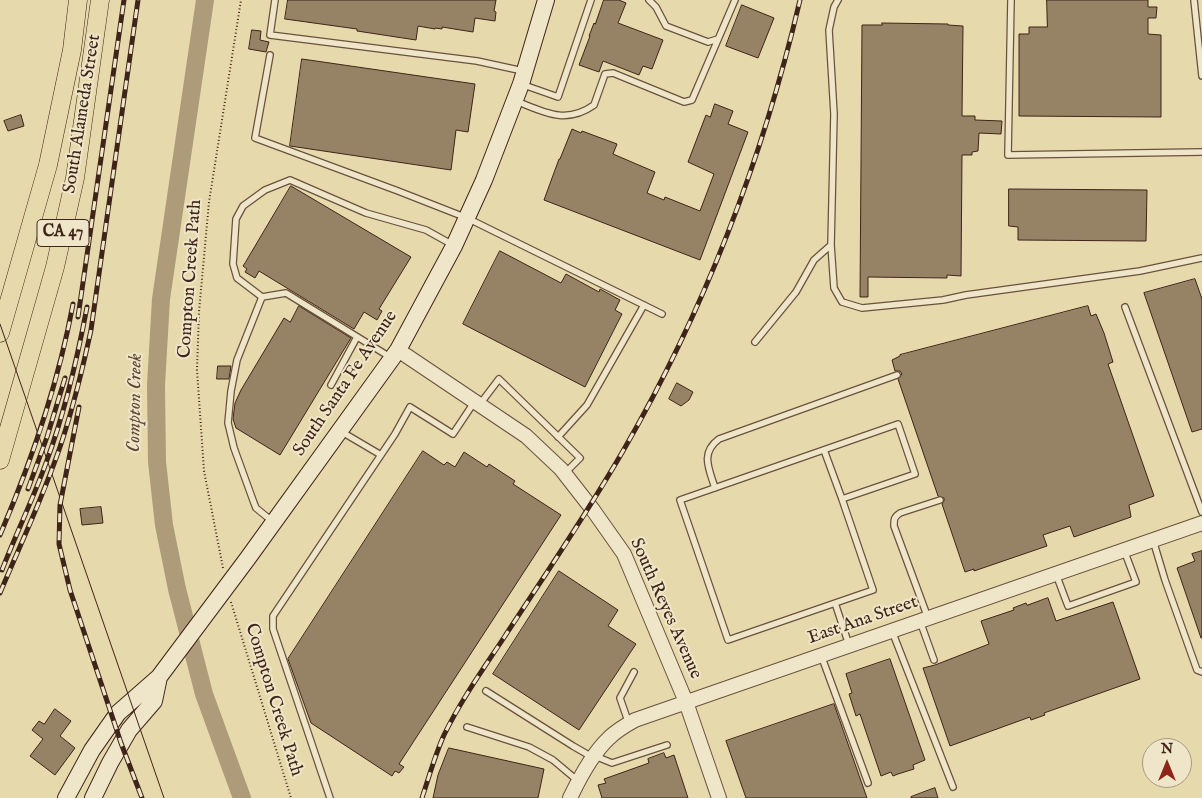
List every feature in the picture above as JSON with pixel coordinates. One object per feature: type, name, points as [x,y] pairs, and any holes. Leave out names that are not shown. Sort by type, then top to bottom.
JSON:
[{"type":"main road","name":"South Alameda Street","points":[[0,333],[48,165],[72,50],[78,0]]},
{"type":"main road","name":"South Alameda Street","points":[[0,460],[55,267],[75,178],[100,0]]},
{"type":"main road","name":"South Santa Fe Avenue","points":[[68,794],[92,750],[118,713],[159,677],[274,523],[395,354],[454,246],[467,218],[515,101],[546,0]]},
{"type":"main road","name":"South Santa Fe Avenue","points":[[92,798],[129,730],[154,701],[159,677]]},
{"type":"main road","points":[[68,794],[92,798]]},
{"type":"street","name":"South Reyes Avenue","points":[[395,354],[477,403],[526,436],[564,474],[590,505],[624,554],[686,702],[719,798]]},
{"type":"street","name":"East Ana Street","points":[[570,798],[578,781],[609,737],[629,724],[656,711],[1202,523]]},
{"type":"lane","points":[[275,0],[270,35],[477,62],[523,78],[558,96],[591,0]]},
{"type":"lane","points":[[649,0],[656,7],[666,26],[708,42],[716,41],[719,38]]},
{"type":"lane","points":[[838,0],[834,7],[829,30],[834,114],[831,245],[834,288],[842,302],[862,308],[943,300],[966,295],[1140,271],[1202,258]]},
{"type":"lane","points":[[1010,0],[1008,154],[1202,152]]},
{"type":"lane","points":[[1194,0],[1202,76]]},
{"type":"lane","points":[[515,101],[558,116],[570,116],[594,105],[605,74],[608,73],[613,73],[684,102],[692,100],[735,1]]},
{"type":"lane","points":[[270,55],[255,138],[467,218],[662,314]]},
{"type":"lane","points":[[395,354],[357,337],[286,293],[262,297],[236,278],[233,264],[236,219],[243,206],[265,190],[290,180],[366,213],[426,230],[454,246]]},
{"type":"lane","points":[[755,342],[796,292],[814,260],[831,245]]},
{"type":"lane","points":[[262,297],[237,360],[231,391],[228,423],[234,448],[256,508],[274,523]]},
{"type":"lane","points":[[558,437],[587,405],[644,304]]},
{"type":"lane","points":[[1125,307],[1202,512]]},
{"type":"lane","points":[[331,385],[357,337]]},
{"type":"lane","points":[[715,488],[707,456],[710,446],[719,439],[897,375]]},
{"type":"lane","points":[[330,798],[273,629],[273,616],[410,407],[453,434],[499,379],[580,458],[564,474]]},
{"type":"lane","points":[[824,450],[873,590],[728,640],[680,500],[898,424],[915,474],[842,499]]},
{"type":"lane","points":[[340,430],[380,455]]},
{"type":"lane","points":[[934,660],[924,619],[894,526],[894,520],[900,513],[940,500]]},
{"type":"lane","points":[[1153,540],[1197,670],[1202,672]]},
{"type":"lane","points":[[1056,574],[1068,606],[1136,582],[1124,550]]},
{"type":"lane","points":[[835,603],[849,645]]},
{"type":"lane","points":[[892,631],[953,787]]},
{"type":"lane","points":[[821,655],[868,783]]},
{"type":"lane","points":[[629,724],[620,698],[634,672]]},
{"type":"lane","points":[[486,691],[573,746],[612,764],[667,745]]},
{"type":"lane","points":[[468,727],[528,747],[553,760],[578,781]]},
{"type":"path","name":"Compton Creek Path","points":[[221,560],[204,471],[197,370],[198,312],[209,202],[241,0]]},
{"type":"path","name":"Compton Creek Path","points":[[232,609],[291,798]]},
{"type":"building","points":[[288,0],[496,0],[494,11],[496,12],[495,21],[475,18],[473,32],[442,27],[442,29],[435,29],[418,26],[416,40],[357,31],[357,29],[285,19]]},
{"type":"building","points":[[604,0],[619,0],[626,3],[618,23],[663,40],[652,69],[643,66],[639,75],[603,61],[599,72],[579,65]]},
{"type":"building","points":[[1047,0],[1148,0],[1148,7],[1157,7],[1156,18],[1148,18],[1148,34],[1161,35],[1161,117],[1019,116],[1019,34],[1029,34],[1029,27],[1047,27]]},
{"type":"building","points":[[742,5],[774,18],[758,58],[726,46]]},
{"type":"building","points":[[882,23],[963,26],[962,116],[975,116],[975,120],[1002,121],[1001,134],[979,133],[978,151],[972,152],[972,155],[962,155],[961,276],[947,275],[947,278],[868,277],[868,297],[860,297],[862,25],[882,25]]},
{"type":"building","points":[[252,30],[261,31],[260,40],[269,42],[266,52],[249,49]]},
{"type":"building","points":[[302,59],[475,84],[468,132],[456,130],[451,170],[290,146]]},
{"type":"building","points":[[715,104],[733,111],[728,124],[748,132],[700,260],[544,200],[572,129],[617,144],[613,154],[655,172],[647,193],[664,200],[665,197],[700,211],[714,174],[688,162],[706,115],[710,117]]},
{"type":"building","points":[[21,115],[24,126],[8,131],[4,121]]},
{"type":"building","points":[[291,186],[411,257],[379,309],[382,311],[377,320],[364,312],[354,329],[259,271],[255,278],[245,272],[247,269],[243,266]]},
{"type":"building","points":[[1009,189],[1147,190],[1146,241],[1018,240],[1018,227],[1009,226]]},
{"type":"building","points":[[500,251],[561,283],[566,274],[599,292],[600,289],[620,300],[615,310],[622,314],[585,387],[463,324]]},
{"type":"building","points":[[1195,279],[1202,299],[1202,429],[1192,432],[1144,293]]},
{"type":"building","points":[[299,306],[351,338],[280,455],[236,428],[233,419],[235,403],[284,318],[290,322]]},
{"type":"building","points":[[1088,306],[1091,316],[1096,314],[1104,333],[1113,362],[1108,364],[1154,496],[1129,505],[1131,517],[1074,537],[1070,526],[1043,535],[1047,546],[974,571],[974,569],[965,572],[942,504],[944,498],[938,496],[898,379],[902,374],[900,371],[895,371],[892,360],[900,355]]},
{"type":"building","points":[[218,366],[231,366],[229,379],[217,379]]},
{"type":"building","points":[[677,383],[693,392],[689,400],[681,406],[669,399]]},
{"type":"building","points":[[423,451],[444,465],[447,462],[455,467],[464,452],[487,467],[489,464],[515,481],[513,484],[561,515],[399,764],[404,767],[399,773],[395,771],[392,776],[311,723],[288,659]]},
{"type":"building","points":[[101,507],[103,523],[82,525],[80,509]]},
{"type":"building","points":[[1202,551],[1201,638],[1177,568],[1195,561],[1192,554]]},
{"type":"building","points":[[559,571],[618,610],[608,626],[636,644],[579,730],[493,674]]},
{"type":"building","points":[[1048,598],[1056,621],[1113,602],[1140,679],[1044,713],[1045,715],[1031,720],[1030,717],[950,746],[923,668],[989,644],[981,621],[1014,610],[1013,608],[1026,603],[1027,605]]},
{"type":"building","points":[[890,659],[925,760],[913,765],[914,769],[893,776],[891,772],[881,776],[860,714],[856,716],[849,694],[852,693],[846,674]]},
{"type":"building","points":[[834,704],[867,798],[746,798],[726,741]]},
{"type":"building","points":[[55,709],[71,721],[60,736],[75,748],[55,775],[30,756],[43,739],[32,730],[39,721],[44,724]]},
{"type":"building","points":[[449,748],[544,769],[538,798],[433,798],[438,775]]},
{"type":"building","points":[[664,753],[666,758],[674,755],[688,798],[602,798],[598,785],[606,783],[604,779],[649,763],[648,759]]},
{"type":"building","points":[[935,788],[938,798],[911,798],[911,797]]},
{"type":"waterway","name":"Compton Creek","points":[[205,0],[161,299],[156,385],[157,462],[164,525],[177,589],[204,694],[242,798]]},
{"type":"tram line","points":[[0,324],[164,798]]},
{"type":"railway","points":[[78,317],[124,0]]},
{"type":"railway","points":[[0,593],[40,499],[62,441],[85,358],[91,330],[138,0]]},
{"type":"railway","points":[[422,798],[444,735],[458,709],[609,475],[680,344],[728,232],[749,175],[785,59],[800,0]]},
{"type":"railway","points":[[0,535],[23,479],[43,422],[60,364],[73,304]]},
{"type":"railway","points":[[2,570],[36,490],[53,444],[70,386],[87,307]]},
{"type":"railway","points":[[28,489],[47,437],[65,378]]},
{"type":"railway","points":[[79,407],[60,505],[59,544],[70,590],[121,743],[142,798]]}]
